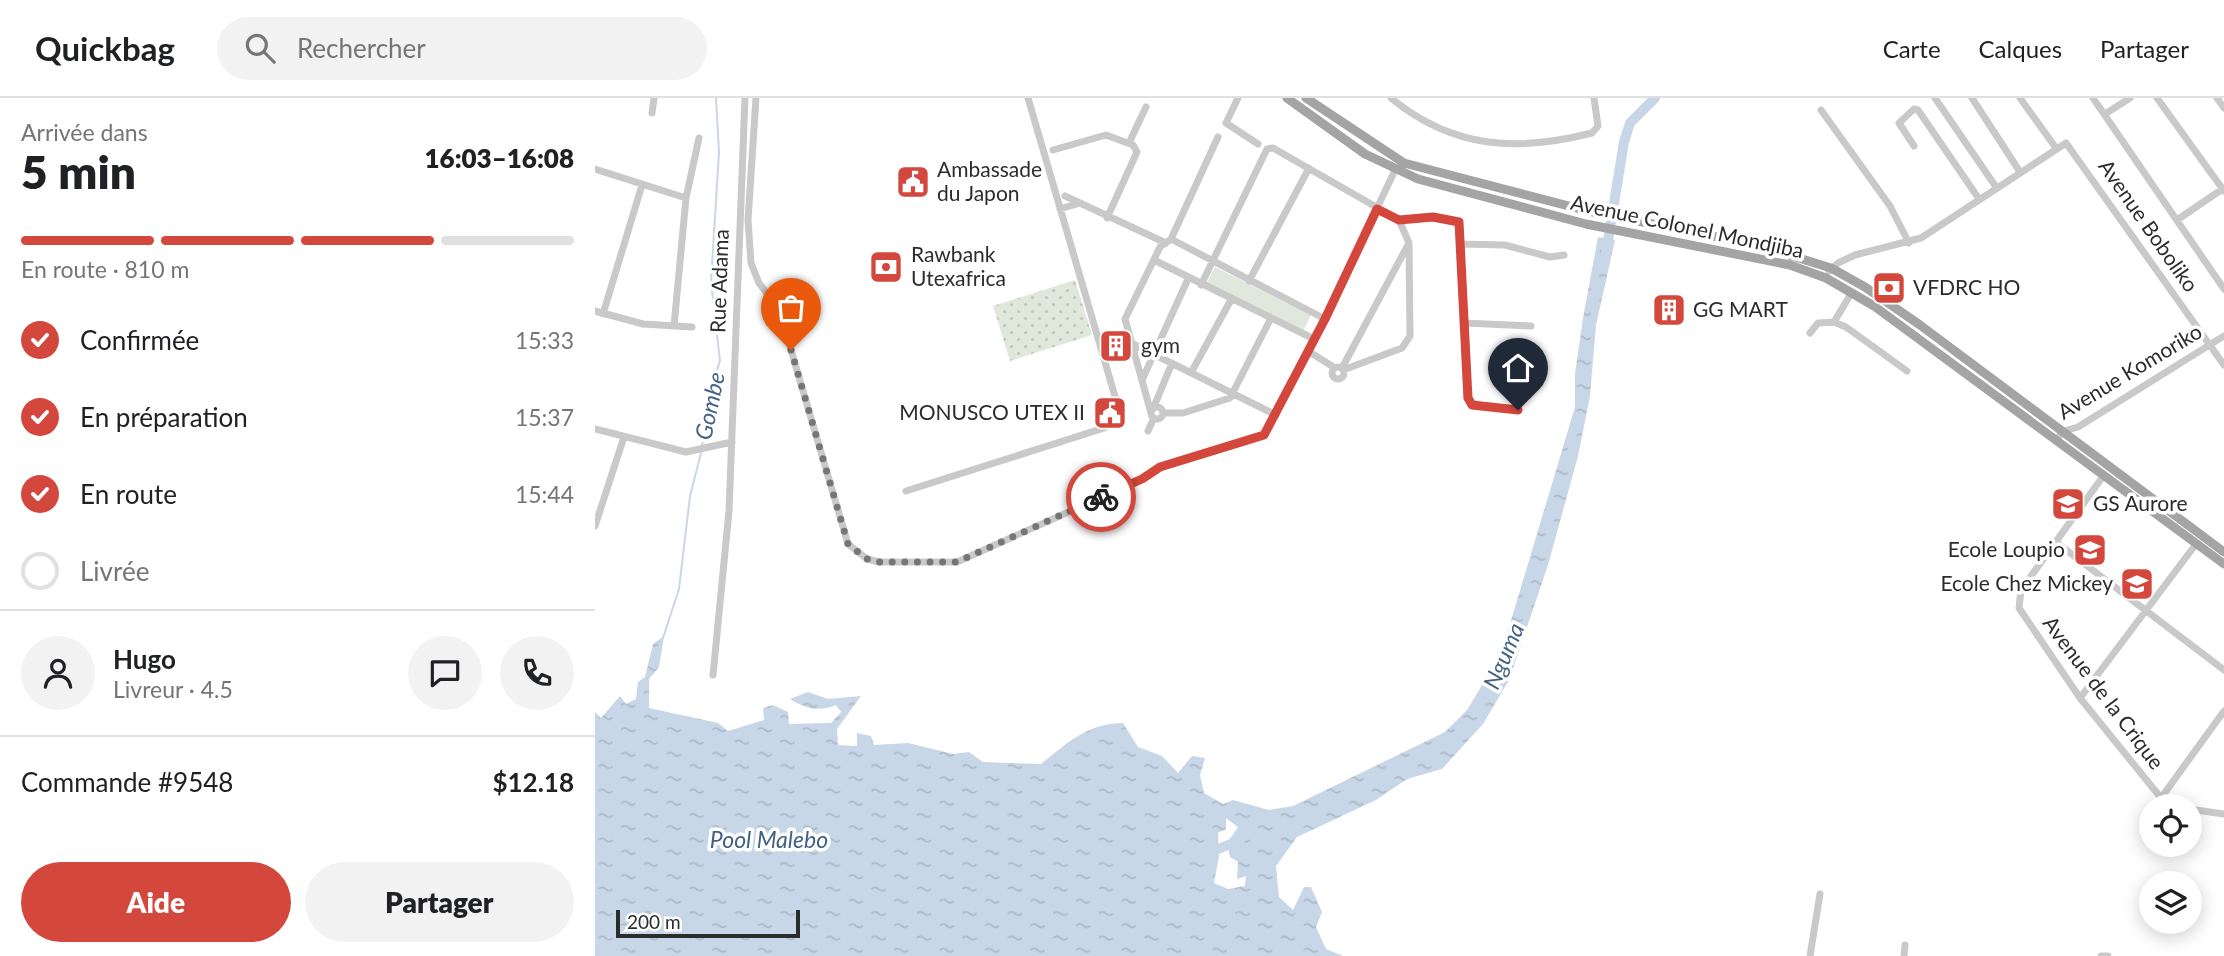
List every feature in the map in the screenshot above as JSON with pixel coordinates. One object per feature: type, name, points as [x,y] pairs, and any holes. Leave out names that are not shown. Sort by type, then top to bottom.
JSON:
[{"type":"main road","name":"Avenue Colonel Mondjiba","points":[[1287,98],[1365,154],[1395,170],[1443,187],[1586,223],[1756,257],[1826,278],[1852,292],[2224,564]]},
{"type":"main road","name":"Avenue Colonel Mondjiba","points":[[1305,98],[1404,163],[1588,211],[1757,245],[1831,268],[1865,286],[2224,552]]},
{"type":"street","points":[[653,113],[654,98]]},
{"type":"street","name":"Rue Adama","points":[[712,675],[732,442],[745,98]]},
{"type":"street","points":[[756,98],[748,220],[753,272],[779,309],[848,544],[867,559],[894,563],[957,562],[1142,479],[1160,467],[1264,435],[1325,319],[1395,170]]},
{"type":"street","points":[[906,491],[1104,428],[1116,419],[1119,409],[1028,98]]},
{"type":"street","points":[[1238,98],[1226,123],[1258,144]]},
{"type":"street","points":[[1391,98],[1408,112],[1468,139],[1508,145],[1592,133],[1598,126],[1594,98]]},
{"type":"street","points":[[1935,98],[1996,187]]},
{"type":"street","points":[[1972,98],[2019,172]]},
{"type":"street","points":[[1826,278],[1831,268],[1855,255],[1909,243],[1928,234],[2056,148],[2020,98]]},
{"type":"street","points":[[2093,98],[2224,289]]},
{"type":"street","points":[[2105,114],[2130,98]]},
{"type":"street","points":[[2157,98],[2224,190],[2177,220]]},
{"type":"street","points":[[2217,98],[2224,108]]},
{"type":"street","points":[[1129,143],[1146,107]]},
{"type":"street","points":[[1914,146],[1899,123],[1914,109],[1918,110],[1979,199]]},
{"type":"street","points":[[1821,110],[1890,206],[1909,243]]},
{"type":"street","points":[[1053,150],[1106,135],[1129,143],[1137,152],[1107,218]]},
{"type":"street","points":[[1218,136],[1169,241],[1154,260],[1125,319],[1129,341],[1153,413],[1160,418],[1163,413],[1182,413],[1223,403],[1233,392],[1271,318]]},
{"type":"street","points":[[674,326],[687,198],[699,138]]},
{"type":"street","name":"Avenue Boboliko","points":[[2056,148],[2066,143],[2224,365]]},
{"type":"street","points":[[1201,285],[1267,149],[1273,148],[1399,220],[1433,217],[1459,222],[1465,381],[1472,405],[1518,410]]},
{"type":"street","points":[[1249,281],[1309,168]]},
{"type":"street","points":[[595,169],[687,198]]},
{"type":"street","points":[[642,185],[599,312],[625,321],[692,327]]},
{"type":"street","points":[[1065,196],[1107,218],[1169,241],[1325,319]]},
{"type":"street","points":[[1061,209],[1080,203]]},
{"type":"street","points":[[1308,351],[1340,369],[1395,351],[1410,336],[1409,243],[1399,220]]},
{"type":"street","points":[[1340,369],[1409,243]]},
{"type":"street","points":[[1460,244],[1514,246],[1536,254],[1565,255]]},
{"type":"street","points":[[1154,260],[1314,339]]},
{"type":"street","points":[[1142,381],[1188,279]]},
{"type":"street","points":[[1834,322],[1852,292]]},
{"type":"street","points":[[1192,371],[1232,298]]},
{"type":"street","points":[[1810,333],[1820,322],[1834,322],[1907,371]]},
{"type":"street","points":[[1463,323],[1531,326]]},
{"type":"street","name":"Avenue Komoriko","points":[[2056,440],[2064,431],[2078,427],[2224,336]]},
{"type":"street","points":[[1129,341],[1276,415]]},
{"type":"street","points":[[1148,431],[1172,363]]},
{"type":"street","points":[[595,429],[687,452],[732,442]]},
{"type":"street","points":[[595,526],[624,437]]},
{"type":"street","points":[[2104,475],[2057,543],[2224,670]]},
{"type":"street","name":"Avenue de la Crique","points":[[2057,543],[2021,590],[2018,603],[2021,614],[2080,698],[2158,794]]},
{"type":"street","points":[[2080,698],[2196,544]]},
{"type":"street","points":[[2164,794],[2224,711]]},
{"type":"street","points":[[2202,811],[2224,814]]},
{"type":"street","points":[[1810,956],[1820,894]]},
{"type":"street","points":[[1905,945],[1905,956]]},
{"type":"street","points":[[2101,956],[2108,956]]},
{"type":"shaded area","points":[[1215,267],[1311,315],[1303,331],[1207,283]]},
{"type":"shaded area","points":[[1075,280],[1092,335],[1010,361],[993,306]]},
{"type":"water","name":"Pool Malebo","points":[[1598,237],[1615,240],[1596,325],[1590,396],[1578,456],[1548,565],[1509,680],[1483,724],[1442,769],[1407,779],[1376,800],[1297,837],[1276,866],[1279,897],[1293,910],[1304,887],[1311,887],[1322,912],[1316,927],[1326,949],[1343,956],[595,956],[595,712],[601,718],[620,696],[626,704],[636,699],[638,682],[645,677],[653,644],[664,636],[659,667],[649,679],[649,708],[718,723],[728,731],[764,720],[763,708],[773,705],[788,712],[789,724],[831,723],[841,712],[836,705],[812,708],[790,699],[808,692],[828,699],[861,696],[837,729],[838,745],[857,746],[857,733],[871,736],[874,745],[908,743],[953,754],[969,752],[983,762],[1041,764],[1089,730],[1123,723],[1138,747],[1162,756],[1178,773],[1192,756],[1205,758],[1200,775],[1204,793],[1223,804],[1233,800],[1269,810],[1293,806],[1445,732],[1467,710],[1501,654],[1575,407],[1575,374]],"holes":[[[1226,818],[1238,827],[1227,843],[1230,857],[1238,862],[1237,879],[1246,876],[1245,886],[1228,889],[1214,883],[1219,856],[1218,833],[1226,829]]]},
{"type":"waterway","name":"Gombe","points":[[702,447],[708,397],[720,361],[711,282],[719,152],[716,98]]},
{"type":"waterway","name":"Nguma","points":[[1606,253],[1624,142],[1630,123],[1655,98]]},
{"type":"waterway","name":"Gombe","points":[[663,638],[679,589],[690,496],[701,453]]},
{"type":"waterway","name":"Nguma","points":[[1206,854],[1240,840]]},
{"type":"way so far","points":[[791,350],[848,544],[867,559],[894,563],[957,562],[1101,497]]},
{"type":"place","name":"Ambassade du Japon","points":[[913,182]]},
{"type":"place","name":"Rawbank Utexafrica","points":[[886,267]]},
{"type":"place","name":"VFDRC HO","points":[[1889,288]]},
{"type":"place","name":"GG MART","points":[[1669,310]]},
{"type":"place","name":"gym","points":[[1116,346]]},
{"type":"place","name":"MONUSCO UTEX II","points":[[1110,413]]},
{"type":"place","name":"GS Aurore","points":[[2068,504]]},
{"type":"place","name":"Ecole Loupio","points":[[2090,550]]},
{"type":"place","name":"Ecole Chez Mickey","points":[[2137,584]]},
{"type":"route","points":[[1101,497],[1142,479],[1160,467],[1264,435],[1325,319],[1377,209],[1399,220],[1433,217],[1459,222],[1465,381],[1468,398],[1472,405],[1518,410]]}]
